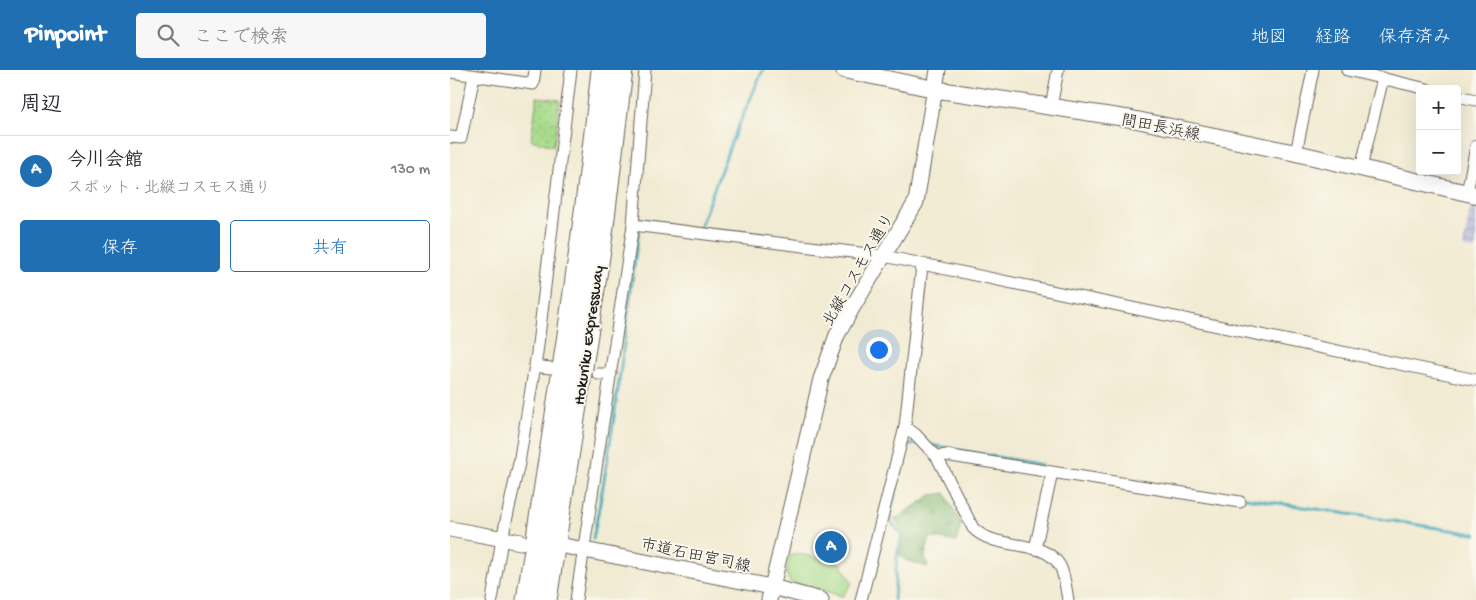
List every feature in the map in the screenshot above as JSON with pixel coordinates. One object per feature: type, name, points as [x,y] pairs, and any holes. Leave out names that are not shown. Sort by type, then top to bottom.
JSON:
[{"type":"highway","name":"Hokuriku Expressway","points":[[527,600],[579,257],[612,71]]},
{"type":"highway","name":"Hokuriku Expressway","points":[[546,600],[600,250],[612,71]]},
{"type":"main road","name":"間田長浜線","points":[[844,70],[935,89],[1132,119],[1296,153],[1472,194]]},
{"type":"street","points":[[450,72],[533,84],[535,70]]},
{"type":"street","points":[[492,600],[502,539],[519,463],[535,366],[571,70]]},
{"type":"street","points":[[576,600],[633,225],[645,70]]},
{"type":"street","name":"北縦コスモス通り","points":[[770,594],[828,358],[837,335],[852,308],[916,202],[938,70]]},
{"type":"street","points":[[1051,107],[1058,70]]},
{"type":"street","points":[[1296,153],[1313,70]]},
{"type":"street","points":[[1347,70],[1416,86]]},
{"type":"street","points":[[450,137],[461,138],[474,76]]},
{"type":"street","points":[[1360,168],[1383,78]]},
{"type":"street","points":[[1461,97],[1476,100]]},
{"type":"street","points":[[1472,194],[1476,146]]},
{"type":"street","points":[[633,225],[884,256],[1476,380]]},
{"type":"street","points":[[861,600],[905,427],[922,265]]},
{"type":"street","points":[[535,366],[550,368]]},
{"type":"street","points":[[598,374],[611,374]]},
{"type":"street","points":[[905,427],[915,434],[937,457],[976,532],[990,540],[1035,549],[1052,556],[1060,565],[1068,600]]},
{"type":"street","points":[[937,457],[945,455],[1240,502]]},
{"type":"street","points":[[1035,549],[1052,473]]},
{"type":"street","points":[[450,530],[521,542]]},
{"type":"street","name":"市道石田宮司線","points":[[564,546],[584,549],[770,594],[821,600]]},
{"type":"shaded area","points":[[1471,204],[1476,205],[1476,250],[1463,247]]},
{"type":"green space","points":[[537,97],[560,100],[554,146],[531,140]]},
{"type":"green space","points":[[945,493],[961,524],[956,542],[930,537],[925,556],[928,567],[905,560],[899,555],[903,534],[895,519],[931,495]]},
{"type":"green space","points":[[797,553],[842,564],[842,569],[845,570],[852,583],[843,596],[790,582],[786,573],[790,556]]},
{"type":"waterway","points":[[696,229],[699,229],[731,143],[763,70]]},
{"type":"waterway","points":[[640,222],[640,219],[668,224]]},
{"type":"waterway","points":[[593,539],[613,423],[639,228]]},
{"type":"waterway","points":[[904,450],[906,446],[919,443]]},
{"type":"waterway","points":[[931,445],[1042,465]]},
{"type":"waterway","points":[[894,600],[897,554],[902,535],[892,523],[891,513],[901,464]]},
{"type":"waterway","points":[[1246,498],[1476,534]]},
{"type":"place","name":"今川会館","points":[[831,547]]}]
